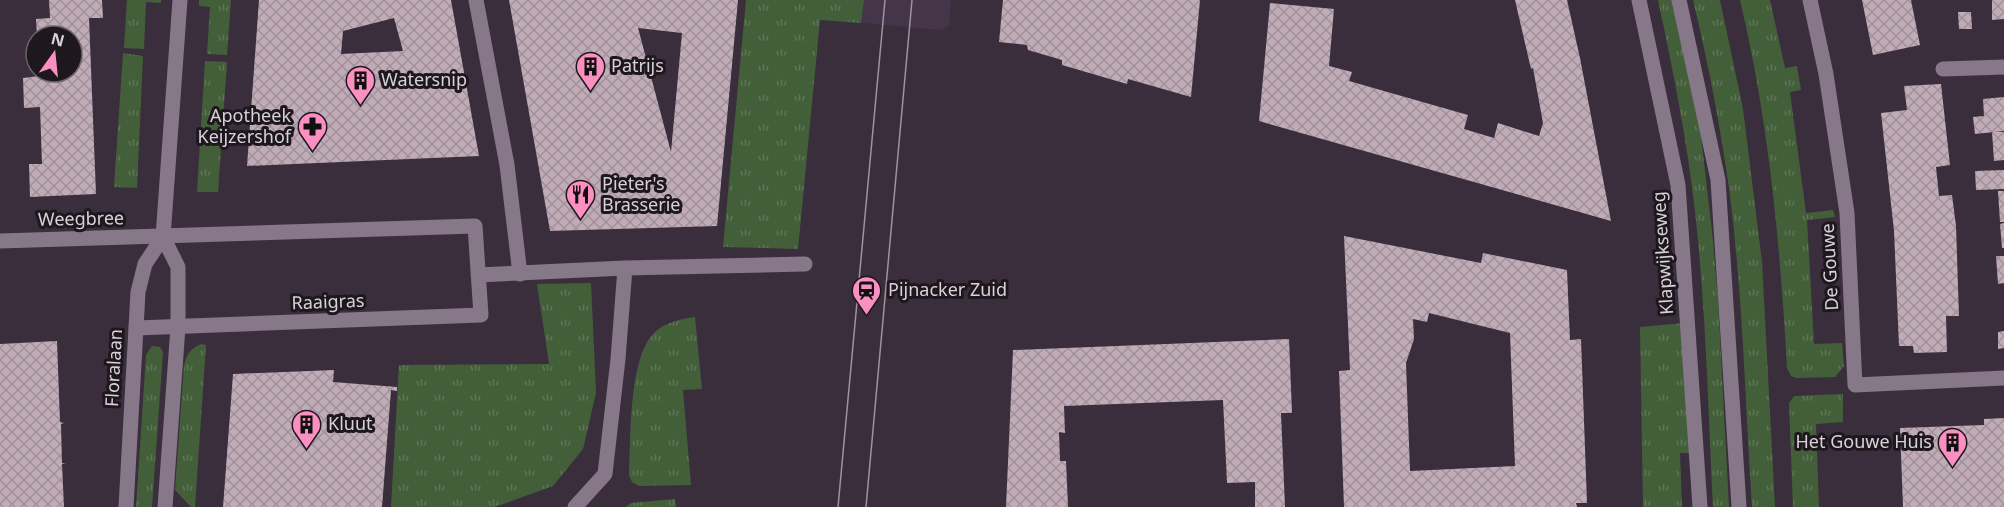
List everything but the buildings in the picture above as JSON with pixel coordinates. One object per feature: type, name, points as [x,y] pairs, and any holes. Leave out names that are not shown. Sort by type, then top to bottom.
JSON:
[{"type":"street","name":"Floralaan","points":[[126,507],[138,292],[145,264],[163,237],[180,0]]},
{"type":"street","points":[[476,0],[507,165],[520,274]]},
{"type":"street","name":"Klapwijkseweg","points":[[1639,0],[1678,185],[1700,507]]},
{"type":"street","points":[[1679,0],[1718,180],[1739,507]]},
{"type":"street","name":"De Gouwe","points":[[1810,0],[1826,74],[1847,213],[1855,385],[2004,378]]},
{"type":"street","points":[[1943,69],[2004,67]]},
{"type":"street","name":"Raaigras","points":[[136,328],[481,315],[475,226],[163,237]]},
{"type":"street","name":"Weegbree","points":[[0,241],[163,237]]},
{"type":"street","points":[[163,237],[178,267],[178,327],[165,507]]},
{"type":"street","points":[[478,275],[625,268],[805,264]]},
{"type":"street","points":[[575,507],[605,474],[618,359],[625,268]]},
{"type":"shaded area","points":[[864,0],[951,0],[949,25],[941,30],[861,23]]},
{"type":"green space","points":[[127,0],[161,0],[161,3],[146,2],[144,49],[124,48]]},
{"type":"green space","points":[[199,0],[231,0],[227,55],[207,54],[210,7],[199,6]]},
{"type":"green space","points":[[746,0],[864,0],[861,23],[820,20],[798,249],[723,247]]},
{"type":"green space","points":[[1658,0],[1673,0],[1701,137],[1718,299],[1729,507],[1713,507],[1704,322],[1695,211],[1679,105]]},
{"type":"green space","points":[[1693,0],[1720,0],[1743,109],[1762,262],[1775,507],[1752,507],[1741,308],[1734,228],[1718,117]]},
{"type":"green space","points":[[1740,0],[1770,0],[1785,68],[1797,66],[1801,90],[1790,92],[1806,213],[1833,210],[1835,217],[1807,220],[1814,344],[1842,343],[1844,366],[1835,377],[1797,378],[1791,376],[1787,368],[1772,183],[1759,91]]},
{"type":"green space","points":[[123,53],[143,56],[137,188],[114,187]]},
{"type":"green space","points":[[205,61],[227,62],[218,192],[197,192]]},
{"type":"green space","points":[[591,283],[596,393],[583,449],[553,486],[495,507],[391,507],[399,365],[549,364],[537,284]]},
{"type":"green space","points":[[695,317],[702,389],[683,390],[691,485],[639,486],[632,482],[629,475],[631,420],[640,359],[647,343],[656,331],[674,321]]},
{"type":"green space","points":[[1684,323],[1690,453],[1680,453],[1682,507],[1643,507],[1640,327]]},
{"type":"green space","points":[[201,344],[206,345],[195,507],[191,507],[175,490],[184,365],[190,352]]},
{"type":"green space","points":[[152,346],[160,347],[163,352],[152,507],[136,507],[146,355]]},
{"type":"green space","points":[[1843,394],[1843,422],[1816,424],[1819,507],[1793,507],[1789,403],[1794,396]]},
{"type":"green space","points":[[675,499],[676,507],[626,507],[631,503]]},
{"type":"tram line","points":[[838,507],[885,0]]},
{"type":"tram line","points":[[866,507],[912,0]]},
{"type":"place","name":"Patrijs","points":[[590,92]]},
{"type":"place","name":"Watersnip","points":[[360,106]]},
{"type":"place","name":"Apotheek Keijzershof","points":[[312,152]]},
{"type":"place","name":"Pieter's Brasserie","points":[[581,220]]},
{"type":"place","name":"Pijnacker Zuid","points":[[867,316]]},
{"type":"place","name":"Kluut","points":[[307,450]]},
{"type":"place","name":"Het Gouwe Huis","points":[[1953,468]]}]
